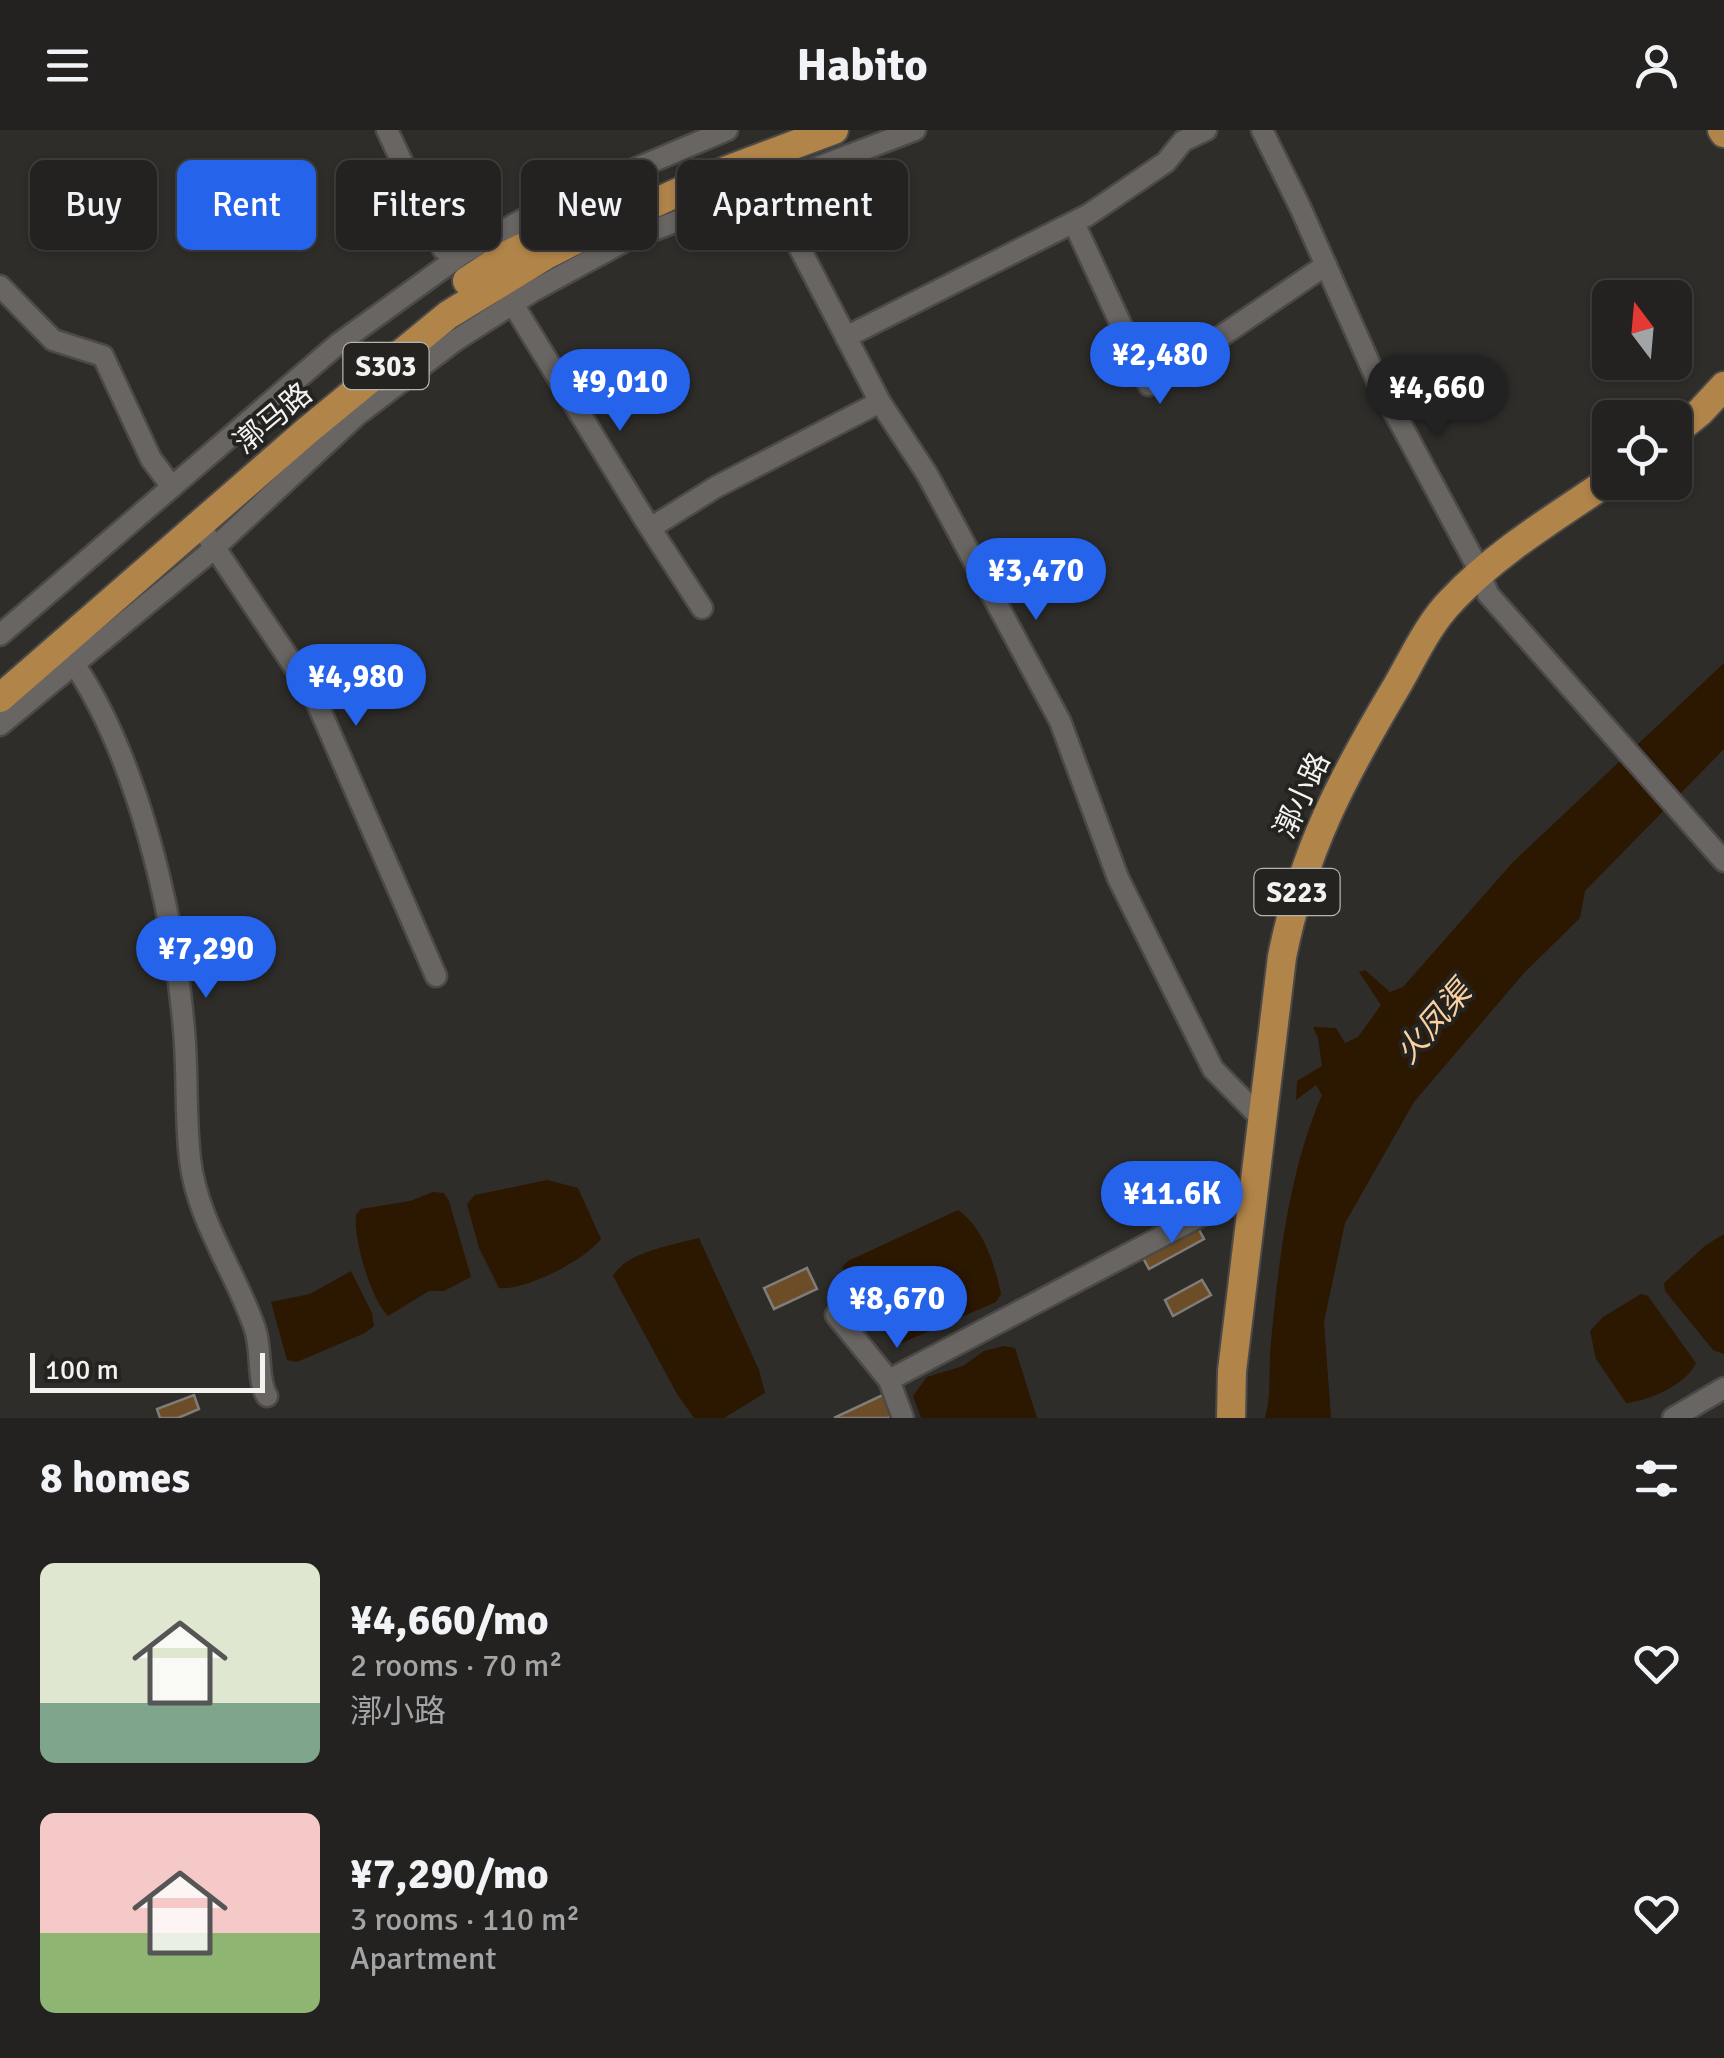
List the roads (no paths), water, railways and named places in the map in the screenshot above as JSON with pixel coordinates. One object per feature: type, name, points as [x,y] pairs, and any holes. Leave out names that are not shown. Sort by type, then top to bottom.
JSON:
[{"type":"main road","name":"漷马路","points":[[0,675],[296,418],[438,301],[504,256],[720,144],[786,130]]},
{"type":"main road","name":"漷马路","points":[[784,160],[834,130]]},
{"type":"main road","name":"漷马路","points":[[720,144],[745,160]]},
{"type":"main road","name":"漷马路","points":[[0,698],[68,654],[207,536],[448,315],[506,293],[720,144]]},
{"type":"main road","points":[[1692,418],[1724,386]]},
{"type":"main road","name":"漷小路","points":[[1232,1418],[1232,1371],[1252,1190],[1291,912],[1317,832],[1370,732],[1448,603],[1478,575],[1592,493]]},
{"type":"street","points":[[387,130],[443,249],[464,252]]},
{"type":"street","points":[[807,160],[916,130]]},
{"type":"street","points":[[1262,130],[1376,378],[1477,566],[1488,594],[1724,861]]},
{"type":"street","points":[[846,337],[1074,222],[1166,162],[1183,141],[1200,131]]},
{"type":"street","points":[[0,635],[338,344],[464,252],[546,206],[720,144]]},
{"type":"street","points":[[677,215],[506,293],[702,608]]},
{"type":"street","points":[[1074,222],[1149,385],[1326,264]]},
{"type":"street","points":[[803,250],[880,402],[928,474],[1060,721],[1118,878],[1214,1068],[1262,1118]]},
{"type":"street","points":[[0,286],[53,340],[103,356],[151,459],[172,487]]},
{"type":"street","points":[[652,527],[716,486],[880,402]]},
{"type":"street","points":[[207,536],[314,696],[436,976]]},
{"type":"street","points":[[0,726],[68,654],[105,721],[165,892],[184,1028],[190,1161],[206,1220],[256,1330],[267,1396]]},
{"type":"street","points":[[889,1380],[1252,1190]]},
{"type":"street","points":[[836,1315],[889,1380],[904,1418]]},
{"type":"street","points":[[1673,1418],[1724,1388]]},
{"type":"water","name":"火凤渠","points":[[1724,663],[1724,749],[1585,891],[1580,918],[1524,973],[1414,1102],[1345,1223],[1324,1322],[1331,1418],[1265,1418],[1287,1216],[1301,1154],[1322,1095],[1316,1085],[1296,1100],[1297,1081],[1322,1066],[1313,1027],[1336,1028],[1345,1043],[1358,1037],[1381,1005],[1359,972],[1365,970],[1390,992],[1403,987],[1513,862]]},
{"type":"water","points":[[547,1180],[578,1188],[601,1239],[554,1272],[524,1285],[499,1288],[479,1248],[467,1204],[475,1195]]},
{"type":"water","points":[[433,1192],[444,1193],[449,1201],[471,1277],[444,1291],[429,1291],[388,1316],[375,1297],[364,1268],[356,1215],[361,1209],[410,1201]]},
{"type":"water","points":[[958,1210],[981,1236],[1001,1294],[996,1302],[897,1345],[842,1267]]},
{"type":"water","points":[[1724,1234],[1724,1354],[1713,1350],[1665,1291],[1664,1283]]},
{"type":"water","points":[[699,1238],[759,1370],[765,1393],[724,1418],[694,1418],[613,1276],[639,1255]]},
{"type":"water","points":[[351,1271],[372,1313],[374,1326],[297,1362],[287,1360],[271,1302],[310,1294]]},
{"type":"water","points":[[1641,1294],[1648,1296],[1696,1363],[1684,1378],[1665,1390],[1626,1403],[1596,1359],[1590,1331],[1603,1317]]},
{"type":"water","points":[[1004,1346],[1015,1348],[1037,1418],[921,1418],[913,1396],[927,1377],[963,1366],[984,1351]]}]
